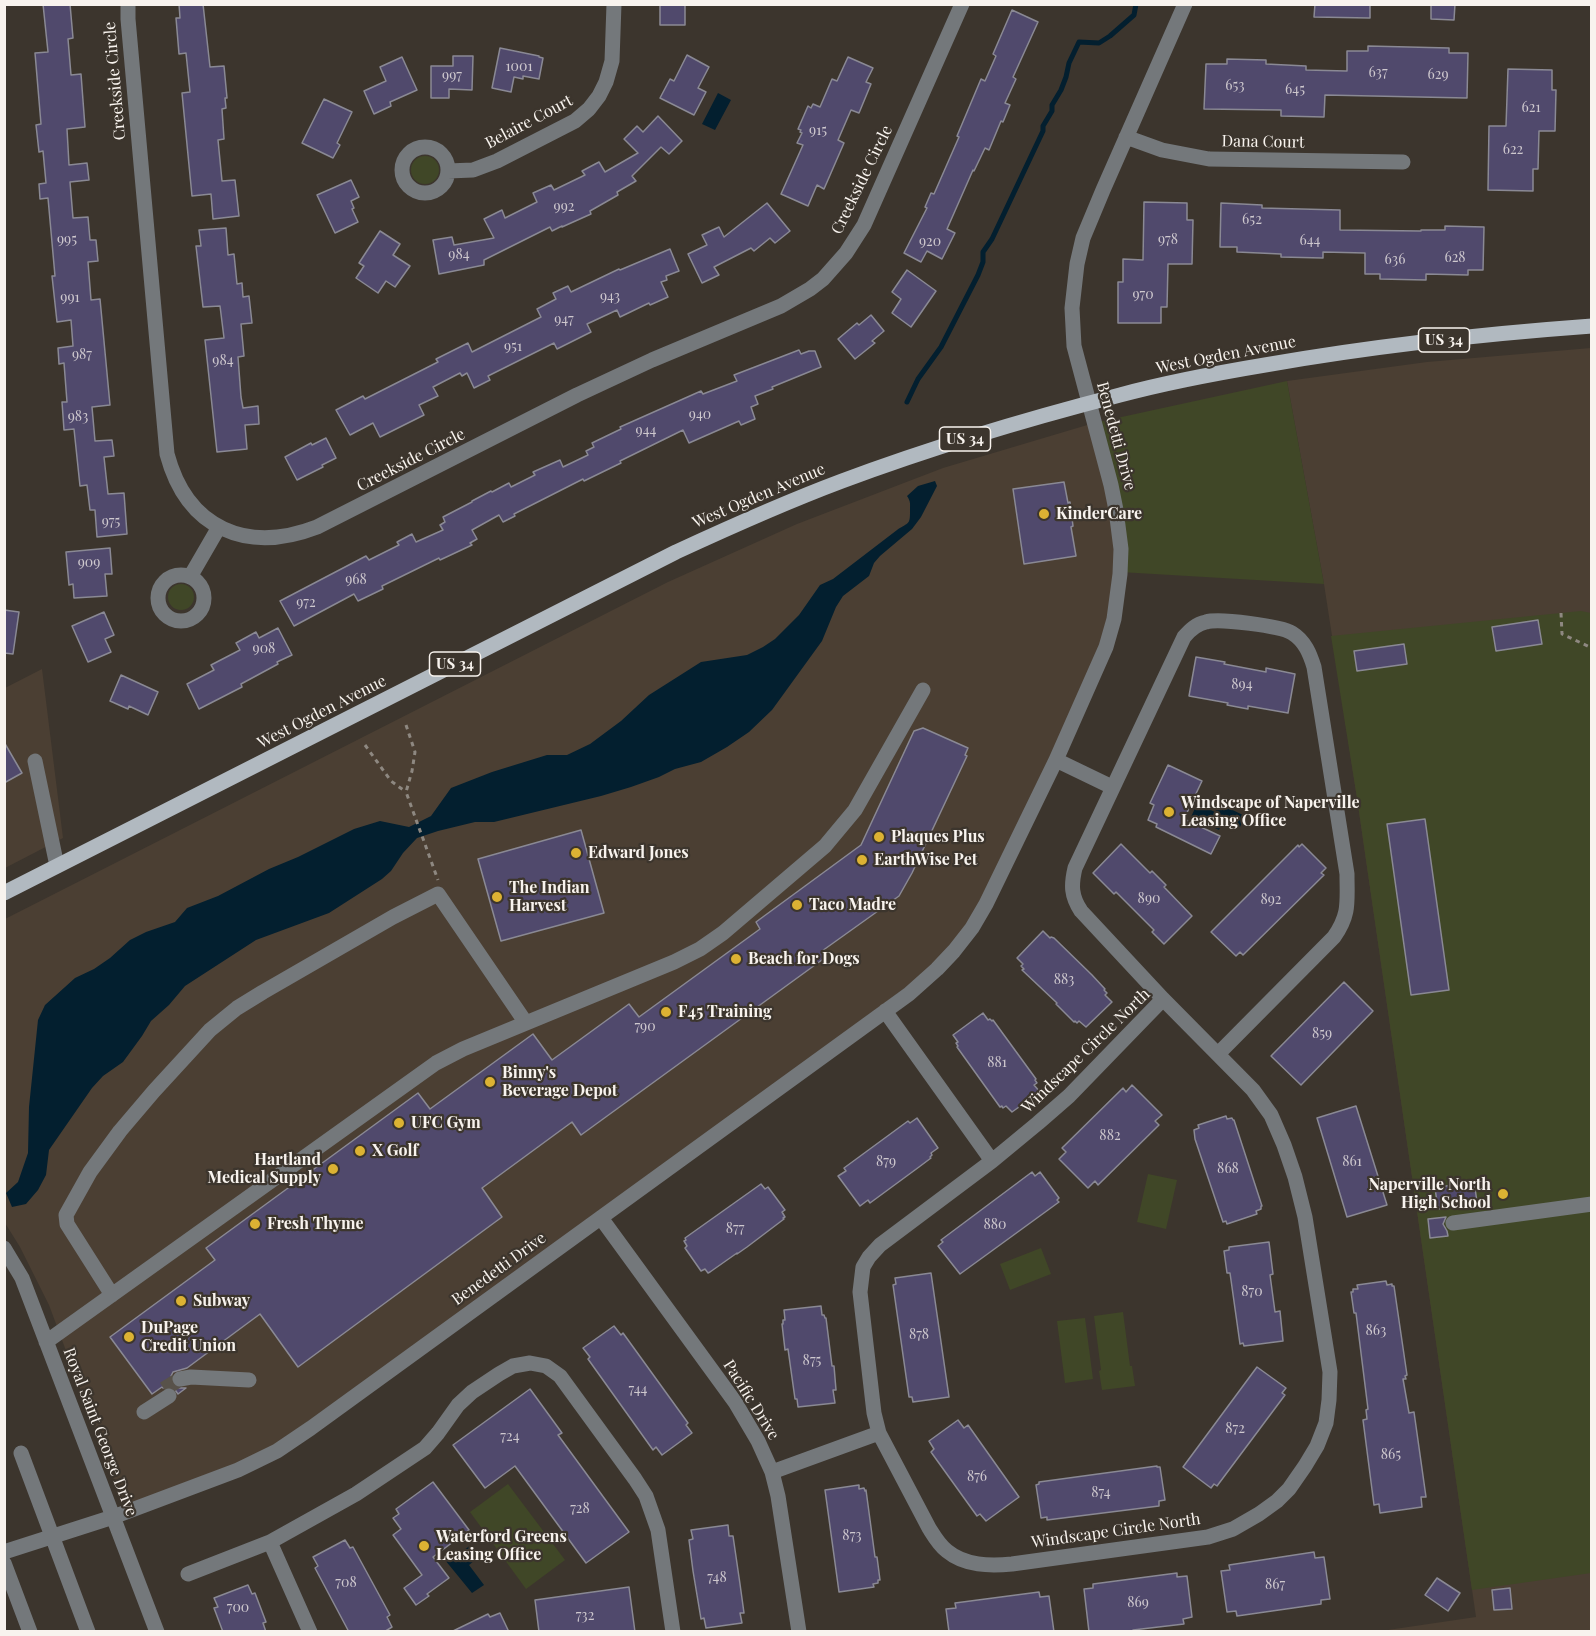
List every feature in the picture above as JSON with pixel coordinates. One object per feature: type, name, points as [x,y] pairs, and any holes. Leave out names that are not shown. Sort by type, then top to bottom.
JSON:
[{"type":"main road","name":"West Ogden Avenue","points":[[4,893],[655,562],[724,530],[844,480],[963,440],[1121,394],[1209,375],[1331,354],[1420,342],[1592,326]]},
{"type":"street","name":"Creekside Circle","points":[[128,4],[167,453],[171,470],[195,509],[212,524],[248,536],[275,538],[298,534],[317,527],[578,395],[652,360],[781,306],[823,279],[846,253],[864,225],[962,4]]},
{"type":"street","name":"Belaire Court","points":[[448,171],[473,170],[497,161],[575,121],[589,109],[603,89],[612,61],[614,4]]},
{"type":"street","name":"Benedetti Drive","points":[[4,1552],[113,1517],[238,1470],[277,1451],[909,994],[937,969],[972,928],[987,904],[1056,760],[1106,647],[1114,619],[1121,549],[1116,510],[1072,334],[1072,308],[1077,264],[1083,238],[1185,4]]},
{"type":"street","name":"Dana Court","points":[[1126,137],[1162,150],[1209,159],[1403,162]]},
{"type":"street","points":[[190,577],[219,527]]},
{"type":"street","points":[[1163,999],[1081,911],[1072,892],[1075,868],[1184,637],[1190,629],[1204,622],[1216,620],[1283,629],[1294,634],[1305,644],[1314,667],[1347,874],[1347,908],[1344,923],[1334,937],[1218,1054]]},
{"type":"street","points":[[46,1342],[436,1063],[463,1049],[674,962],[700,949],[723,933],[825,846],[841,829],[855,810],[923,690]]},
{"type":"street","points":[[1056,760],[1113,787]]},
{"type":"street","points":[[35,761],[57,866]]},
{"type":"street","points":[[112,1295],[67,1224],[66,1215],[90,1172],[120,1131],[200,1040],[237,1008],[393,917],[438,894],[526,1023]]},
{"type":"street","name":"Windscape Circle North","points":[[1163,999],[1218,1054],[1253,1090],[1271,1115],[1295,1177],[1312,1256],[1330,1372],[1326,1423],[1317,1446],[1289,1489],[1277,1501],[1233,1528],[1208,1537],[995,1566],[960,1559],[946,1551],[928,1528],[879,1432],[874,1413],[860,1292],[863,1266],[880,1245],[992,1161],[1070,1095],[1163,999]]},
{"type":"street","points":[[885,1011],[992,1161]]},
{"type":"street","points":[[1453,1223],[1592,1204]]},
{"type":"street","name":"Pacific Drive","points":[[601,1218],[735,1402],[758,1441],[772,1472],[782,1515],[799,1632]]},
{"type":"street","name":"Royal Saint George Drive","points":[[4,1248],[22,1278],[157,1632]]},
{"type":"street","points":[[188,1574],[270,1542],[356,1494],[425,1448],[458,1405],[472,1392],[513,1366],[530,1363],[546,1366],[560,1376],[646,1496],[658,1530],[674,1632]]},
{"type":"street","points":[[183,1382],[200,1377],[249,1380]]},
{"type":"street","points":[[141,1408],[166,1393]]},
{"type":"street","points":[[772,1472],[879,1432]]},
{"type":"street","points":[[21,1453],[88,1632]]},
{"type":"street","points":[[270,1542],[310,1632]]},
{"type":"street","points":[[4,1563],[30,1632]]},
{"type":"path","points":[[1561,613],[1562,634],[1592,648]]},
{"type":"path","points":[[406,725],[415,752],[406,792]]},
{"type":"path","points":[[365,745],[391,781],[406,792],[438,882]]},
{"type":"shaded area","name":"Naperville North High School","points":[[1591,348],[1591,1631],[1381,1631],[1476,1617],[1357,798],[1324,584],[1287,381],[1427,362]]},
{"type":"shaded area","points":[[1094,423],[1115,505],[1115,613],[983,910],[948,956],[272,1458],[127,1515],[49,1305],[20,1247],[5,1223],[5,919],[668,582],[797,524],[943,468]]},
{"type":"shaded area","points":[[42,669],[63,838],[5,868],[5,688]]},
{"type":"green space","points":[[425,156],[435,160],[439,170],[435,180],[425,184],[415,180],[411,170],[415,160]]},
{"type":"green space","points":[[1287,381],[1324,584],[1120,572],[1094,423]]},
{"type":"green space","points":[[181,584],[190,588],[194,597],[190,606],[181,610],[172,606],[168,597],[172,588]]},
{"type":"green space","name":"Naperville North High School","points":[[1581,611],[1591,613],[1591,1573],[1472,1590],[1357,798],[1331,636]]},
{"type":"green space","points":[[1148,1174],[1177,1180],[1166,1229],[1137,1222]]},
{"type":"green space","points":[[1041,1248],[1051,1274],[1010,1290],[1000,1264]]},
{"type":"green space","points":[[1123,1312],[1135,1386],[1102,1390],[1094,1316]]},
{"type":"green space","points":[[1085,1318],[1093,1379],[1065,1383],[1057,1321]]},
{"type":"green space","points":[[508,1484],[565,1560],[526,1589],[470,1512]]},
{"type":"water","points":[[718,93],[731,100],[715,130],[702,124]]},
{"type":"water","points":[[935,481],[937,486],[921,517],[912,529],[880,556],[874,563],[869,576],[843,596],[822,641],[772,710],[749,732],[701,762],[675,769],[631,787],[494,822],[475,822],[417,838],[382,879],[329,913],[256,940],[185,986],[151,1021],[123,1062],[103,1076],[92,1088],[49,1150],[46,1175],[38,1190],[26,1204],[12,1207],[6,1193],[18,1182],[28,1153],[29,1107],[38,1020],[45,1005],[75,978],[110,958],[130,940],[175,922],[187,908],[218,896],[354,829],[380,821],[409,827],[431,816],[451,788],[492,772],[547,755],[567,755],[590,744],[621,721],[649,695],[701,662],[747,655],[763,647],[775,639],[799,615],[820,585],[833,579],[908,523],[910,505],[907,496],[918,486]]},
{"type":"water","points":[[1197,804],[1215,812],[1220,804],[1245,816],[1240,827],[1224,820],[1219,830],[1191,817]]},
{"type":"water","points":[[471,1545],[479,1557],[469,1565],[484,1585],[472,1593],[445,1560]]},
{"type":"building","points":[[43,4],[70,4],[73,38],[68,39],[71,75],[81,74],[85,127],[67,129],[69,165],[87,163],[89,180],[70,182],[73,218],[88,217],[90,240],[96,240],[98,261],[88,262],[91,300],[100,299],[110,405],[92,407],[95,441],[112,440],[114,456],[104,457],[108,494],[124,493],[127,534],[97,537],[95,510],[90,510],[87,485],[80,486],[74,429],[64,430],[62,402],[67,402],[64,363],[59,364],[58,348],[73,346],[71,320],[57,322],[48,198],[40,199],[39,184],[46,183],[43,151],[39,152],[36,125],[41,124],[35,53],[48,52]]},
{"type":"building","points":[[179,4],[203,4],[210,67],[224,66],[227,98],[225,98],[226,108],[222,109],[224,139],[218,140],[222,181],[235,180],[239,216],[213,219],[211,194],[192,196],[182,93],[190,92],[186,53],[179,54],[176,18],[180,18]]},
{"type":"building","points":[[660,4],[685,4],[685,25],[660,25]]},
{"type":"building","points":[[1315,4],[1370,4],[1370,18],[1314,17]]},
{"type":"building","points":[[1431,4],[1455,4],[1454,20],[1431,19]]},
{"type":"building","points":[[1012,10],[1038,22],[1013,77],[1016,79],[1005,103],[1010,105],[989,150],[985,148],[973,170],[947,229],[955,233],[942,259],[927,251],[921,262],[904,253],[927,208],[925,207],[931,193],[934,194],[981,79],[985,81],[996,56],[993,54]]},
{"type":"building","points":[[1368,46],[1449,48],[1449,53],[1468,53],[1467,98],[1325,95],[1324,117],[1281,116],[1281,110],[1204,109],[1206,64],[1227,64],[1227,59],[1266,60],[1266,64],[1306,66],[1306,70],[1347,71],[1347,51],[1368,51]]},
{"type":"building","points":[[500,48],[543,58],[539,79],[514,77],[511,92],[492,88]]},
{"type":"building","points":[[687,55],[709,67],[698,88],[706,92],[694,115],[660,98],[670,79],[674,81]]},
{"type":"building","points":[[453,56],[473,56],[472,90],[449,89],[449,98],[431,98],[431,66],[453,66]]},
{"type":"building","points":[[402,57],[417,90],[390,102],[391,106],[374,114],[364,91],[386,81],[380,67]]},
{"type":"building","points":[[848,57],[873,68],[866,82],[871,84],[859,113],[851,110],[838,140],[844,143],[824,189],[817,185],[808,206],[781,194],[803,145],[797,143],[802,133],[798,129],[808,106],[811,108],[813,104],[820,107],[832,79],[837,81]]},
{"type":"building","points":[[1508,69],[1552,70],[1552,90],[1556,90],[1555,131],[1539,131],[1538,169],[1533,169],[1533,191],[1488,190],[1489,126],[1506,126]]},
{"type":"building","points":[[324,99],[352,112],[337,143],[340,145],[333,158],[302,143]]},
{"type":"building","points":[[658,116],[682,141],[669,154],[661,147],[632,176],[636,181],[617,192],[618,195],[590,211],[591,214],[552,231],[550,227],[484,260],[484,265],[439,274],[433,240],[452,237],[454,245],[494,238],[484,219],[502,210],[505,218],[537,202],[533,193],[551,185],[554,190],[585,175],[582,171],[599,162],[605,172],[638,153],[624,139],[637,126],[643,132]]},
{"type":"building","points":[[351,180],[359,197],[351,201],[358,222],[335,233],[317,195]]},
{"type":"building","points":[[1144,202],[1187,203],[1187,220],[1193,220],[1192,264],[1168,264],[1167,307],[1161,307],[1161,323],[1118,323],[1118,282],[1123,282],[1123,259],[1143,260]]},
{"type":"building","points":[[767,203],[790,231],[775,243],[770,238],[754,251],[751,248],[714,267],[719,275],[702,283],[688,254],[707,245],[702,235],[719,227],[724,237]]},
{"type":"building","points":[[1221,203],[1262,205],[1262,208],[1340,210],[1340,230],[1421,231],[1445,230],[1445,226],[1484,227],[1483,270],[1468,270],[1468,275],[1426,274],[1426,280],[1380,279],[1380,274],[1365,274],[1365,253],[1323,252],[1323,258],[1281,257],[1281,254],[1237,252],[1237,247],[1220,247]]},
{"type":"building","points":[[226,228],[228,255],[234,254],[237,284],[242,283],[243,297],[249,296],[252,323],[241,324],[244,356],[238,357],[241,397],[243,408],[258,406],[259,424],[245,425],[247,449],[217,452],[205,340],[224,338],[220,306],[203,307],[196,246],[201,246],[199,230]]},
{"type":"building","points":[[380,231],[400,244],[393,255],[410,266],[395,287],[386,281],[378,293],[356,278],[364,266],[359,263]]},
{"type":"building","points":[[670,249],[679,271],[666,276],[667,280],[661,282],[668,297],[620,317],[617,310],[587,324],[591,332],[557,349],[554,343],[488,376],[490,380],[474,388],[467,373],[462,376],[460,373],[433,387],[438,396],[419,405],[424,415],[380,437],[373,423],[350,435],[336,410],[363,396],[365,399],[438,362],[436,359],[468,343],[472,352],[541,317],[537,309],[556,299],[553,293],[568,286],[571,292],[619,269]]},
{"type":"building","points":[[907,270],[936,291],[911,327],[892,313],[901,299],[892,292]]},
{"type":"building","points":[[871,315],[884,331],[872,341],[875,343],[855,359],[838,339]]},
{"type":"building","points":[[799,350],[801,354],[815,351],[821,367],[755,396],[758,404],[751,407],[755,419],[741,425],[739,421],[689,443],[683,430],[620,461],[621,463],[584,481],[583,479],[514,514],[515,516],[503,522],[499,515],[472,530],[477,539],[470,543],[472,545],[440,560],[439,558],[382,586],[383,589],[358,601],[354,594],[294,626],[280,601],[366,556],[369,560],[399,545],[397,542],[412,534],[416,542],[443,530],[440,525],[445,522],[443,517],[509,483],[511,487],[535,475],[533,472],[560,460],[563,467],[588,455],[586,451],[594,447],[592,443],[621,429],[620,427],[701,391],[703,394],[737,381],[734,375]]},
{"type":"building","points":[[326,438],[336,458],[297,480],[285,457]]},
{"type":"building","name":"KinderCare","points":[[1064,482],[1068,503],[1070,502],[1076,556],[1024,564],[1013,489]]},
{"type":"building","points":[[110,548],[112,574],[105,574],[107,596],[74,598],[73,584],[69,585],[66,552]]},
{"type":"building","points":[[4,610],[19,612],[13,654],[4,653]]},
{"type":"building","points":[[104,612],[114,635],[105,639],[111,652],[88,662],[72,626]]},
{"type":"building","points":[[1538,620],[1542,644],[1496,651],[1492,627]]},
{"type":"building","points":[[278,628],[292,655],[241,684],[242,687],[199,709],[187,684],[214,670],[211,665],[240,650],[236,643],[256,632],[259,638]]},
{"type":"building","points":[[1404,644],[1407,664],[1357,671],[1354,651]]},
{"type":"building","points":[[1196,657],[1266,672],[1266,668],[1295,674],[1288,713],[1248,706],[1248,709],[1189,696]]},
{"type":"building","points":[[121,675],[158,692],[148,715],[129,706],[128,709],[110,701]]},
{"type":"building","points":[[923,728],[968,748],[965,755],[967,756],[899,896],[822,951],[826,957],[581,1135],[572,1122],[482,1188],[502,1217],[298,1367],[260,1314],[187,1368],[173,1372],[172,1385],[177,1388],[186,1388],[178,1394],[173,1387],[168,1386],[152,1394],[110,1337],[215,1260],[206,1248],[418,1093],[430,1109],[533,1034],[552,1060],[629,1004],[639,1017],[760,929],[756,922],[861,845],[914,731]]},
{"type":"building","points":[[4,742],[22,773],[4,783]]},
{"type":"building","name":"Windscape of Naperville Leasing Office","points":[[1168,765],[1202,781],[1184,819],[1220,836],[1211,854],[1156,827],[1157,824],[1148,820],[1154,805],[1150,803]]},
{"type":"building","points":[[1425,819],[1449,990],[1411,995],[1387,824]]},
{"type":"building","points":[[581,830],[604,913],[501,941],[478,859]]},
{"type":"building","points":[[1121,844],[1150,873],[1152,871],[1166,885],[1164,887],[1192,916],[1164,944],[1152,932],[1154,930],[1116,892],[1114,894],[1093,873]]},
{"type":"building","points":[[1302,844],[1326,868],[1321,873],[1324,875],[1243,955],[1240,952],[1236,956],[1211,932],[1298,845],[1299,847]]},
{"type":"building","points":[[1043,931],[1050,938],[1054,938],[1092,975],[1105,989],[1107,993],[1105,995],[1112,1002],[1086,1027],[1079,1021],[1074,1022],[1022,970],[1024,969],[1021,966],[1023,964],[1017,958]]},
{"type":"building","points":[[1344,982],[1373,1011],[1301,1085],[1271,1056]]},
{"type":"building","points":[[983,1013],[988,1020],[993,1020],[1036,1079],[1037,1083],[1034,1085],[1040,1092],[1012,1112],[1006,1106],[1000,1107],[957,1047],[958,1042],[953,1035]]},
{"type":"building","points":[[1132,1085],[1162,1115],[1155,1121],[1159,1125],[1098,1185],[1095,1181],[1088,1188],[1059,1159],[1066,1152],[1062,1148],[1123,1088],[1126,1092]]},
{"type":"building","points":[[1356,1106],[1387,1205],[1347,1217],[1317,1118]]},
{"type":"building","points":[[1226,1116],[1227,1119],[1234,1120],[1262,1206],[1256,1211],[1257,1214],[1227,1224],[1226,1221],[1223,1222],[1194,1130],[1199,1128],[1198,1125]]},
{"type":"building","points":[[917,1118],[938,1148],[931,1153],[931,1158],[919,1167],[870,1203],[868,1200],[860,1206],[838,1176],[846,1171],[844,1168],[908,1121],[910,1123]]},
{"type":"building","points":[[1032,1172],[1035,1176],[1040,1172],[1059,1198],[1057,1200],[1059,1202],[960,1274],[938,1246],[943,1242],[941,1240]]},
{"type":"building","points":[[1474,1181],[1477,1202],[1438,1209],[1435,1188]]},
{"type":"building","points":[[761,1184],[765,1189],[768,1187],[785,1210],[782,1212],[784,1219],[710,1272],[708,1273],[705,1269],[701,1271],[685,1248],[687,1246],[685,1238]]},
{"type":"building","points":[[1446,1217],[1443,1224],[1448,1236],[1430,1238],[1428,1219]]},
{"type":"building","points":[[1269,1242],[1273,1274],[1270,1275],[1275,1312],[1280,1311],[1283,1341],[1244,1346],[1243,1343],[1240,1344],[1230,1273],[1227,1273],[1224,1251],[1229,1250],[1229,1247]]},
{"type":"building","points":[[931,1273],[949,1397],[913,1402],[912,1397],[909,1397],[893,1285],[896,1284],[895,1278]]},
{"type":"building","points":[[1386,1281],[1387,1285],[1394,1286],[1407,1375],[1406,1379],[1403,1379],[1409,1413],[1414,1412],[1426,1497],[1421,1497],[1422,1507],[1380,1513],[1379,1504],[1374,1505],[1363,1420],[1367,1419],[1366,1410],[1368,1409],[1356,1313],[1354,1313],[1351,1292],[1353,1289],[1358,1289],[1357,1285]]},
{"type":"building","points":[[821,1306],[822,1315],[826,1318],[832,1366],[834,1366],[835,1403],[798,1407],[788,1349],[785,1350],[782,1324],[785,1320],[784,1310]]},
{"type":"building","points":[[614,1326],[621,1335],[623,1333],[688,1423],[686,1425],[692,1433],[662,1455],[656,1447],[653,1450],[588,1359],[590,1357],[583,1348]]},
{"type":"building","points":[[1257,1367],[1286,1388],[1282,1393],[1285,1395],[1217,1486],[1214,1484],[1211,1488],[1183,1467]]},
{"type":"building","points":[[530,1389],[562,1433],[558,1435],[629,1532],[586,1563],[515,1466],[485,1488],[453,1445]]},
{"type":"building","points":[[958,1420],[964,1428],[968,1425],[1019,1497],[986,1521],[980,1514],[977,1516],[931,1452],[934,1449],[929,1441]]},
{"type":"building","points":[[1160,1467],[1165,1500],[1159,1501],[1159,1506],[1047,1520],[1047,1517],[1041,1518],[1036,1485],[1039,1482]]},
{"type":"building","name":"Waterford Greens Leasing Office","points":[[433,1482],[469,1530],[433,1557],[449,1578],[416,1605],[404,1588],[422,1575],[393,1535],[401,1529],[393,1518],[399,1514],[396,1509]]},
{"type":"building","points":[[859,1485],[859,1489],[866,1490],[880,1580],[873,1584],[874,1587],[839,1592],[825,1490]]},
{"type":"building","points":[[728,1525],[729,1536],[733,1536],[740,1584],[744,1613],[740,1613],[742,1623],[706,1628],[704,1618],[701,1619],[693,1571],[689,1540],[693,1539],[691,1530]]},
{"type":"building","points":[[345,1540],[350,1548],[353,1547],[390,1615],[387,1617],[392,1627],[384,1632],[349,1632],[315,1568],[318,1566],[313,1557]]},
{"type":"building","points":[[1314,1552],[1315,1558],[1324,1557],[1330,1599],[1321,1600],[1321,1604],[1237,1616],[1236,1611],[1227,1612],[1221,1571],[1230,1570],[1229,1565]]},
{"type":"building","points":[[1177,1573],[1177,1577],[1187,1576],[1192,1617],[1183,1619],[1184,1624],[1133,1630],[1133,1632],[1089,1632],[1084,1589],[1093,1588],[1093,1584]]},
{"type":"building","points":[[1437,1578],[1460,1593],[1448,1611],[1425,1595]]},
{"type":"building","points":[[248,1585],[252,1594],[255,1593],[266,1622],[263,1623],[266,1632],[223,1632],[214,1608],[218,1607],[214,1598]]},
{"type":"building","points":[[629,1587],[635,1632],[539,1632],[535,1600]]},
{"type":"building","points":[[1510,1588],[1512,1609],[1494,1610],[1492,1590]]},
{"type":"building","points":[[1039,1592],[1040,1597],[1049,1596],[1054,1632],[949,1632],[946,1609],[956,1608],[955,1603]]},
{"type":"building","points":[[500,1613],[509,1632],[451,1632],[488,1614],[490,1617]]},
{"type":"waterway","points":[[907,402],[918,379],[941,347],[978,275],[983,262],[983,252],[992,239],[1043,131],[1043,126],[1052,111],[1052,105],[1061,90],[1069,63],[1079,42],[1099,43],[1110,36],[1134,15],[1136,4]]},
{"type":"tunnel","points":[[164,1389],[180,1379]]},
{"type":"place","name":"KinderCare","points":[[1044,514]]},
{"type":"place","name":"Windscape of Naperville Leasing Office","points":[[1169,812]]},
{"type":"place","name":"Plaques Plus","points":[[879,837]]},
{"type":"place","name":"Edward Jones","points":[[576,853]]},
{"type":"place","name":"EarthWise Pet","points":[[862,860]]},
{"type":"place","name":"The Indian Harvest","points":[[497,897]]},
{"type":"place","name":"Taco Madre","points":[[797,905]]},
{"type":"place","name":"Beach for Dogs","points":[[736,959]]},
{"type":"place","name":"F45 Training","points":[[666,1012]]},
{"type":"place","name":"Binny's Beverage Depot","points":[[490,1082]]},
{"type":"place","name":"UFC Gym","points":[[399,1123]]},
{"type":"place","name":"X Golf","points":[[360,1151]]},
{"type":"place","name":"Hartland Medical Supply","points":[[333,1169]]},
{"type":"place","name":"Naperville North High School","points":[[1503,1194]]},
{"type":"place","name":"Fresh Thyme","points":[[255,1224]]},
{"type":"place","name":"Subway","points":[[181,1301]]},
{"type":"place","name":"DuPage Credit Union","points":[[129,1337]]},
{"type":"place","name":"Waterford Greens Leasing Office","points":[[424,1546]]}]
